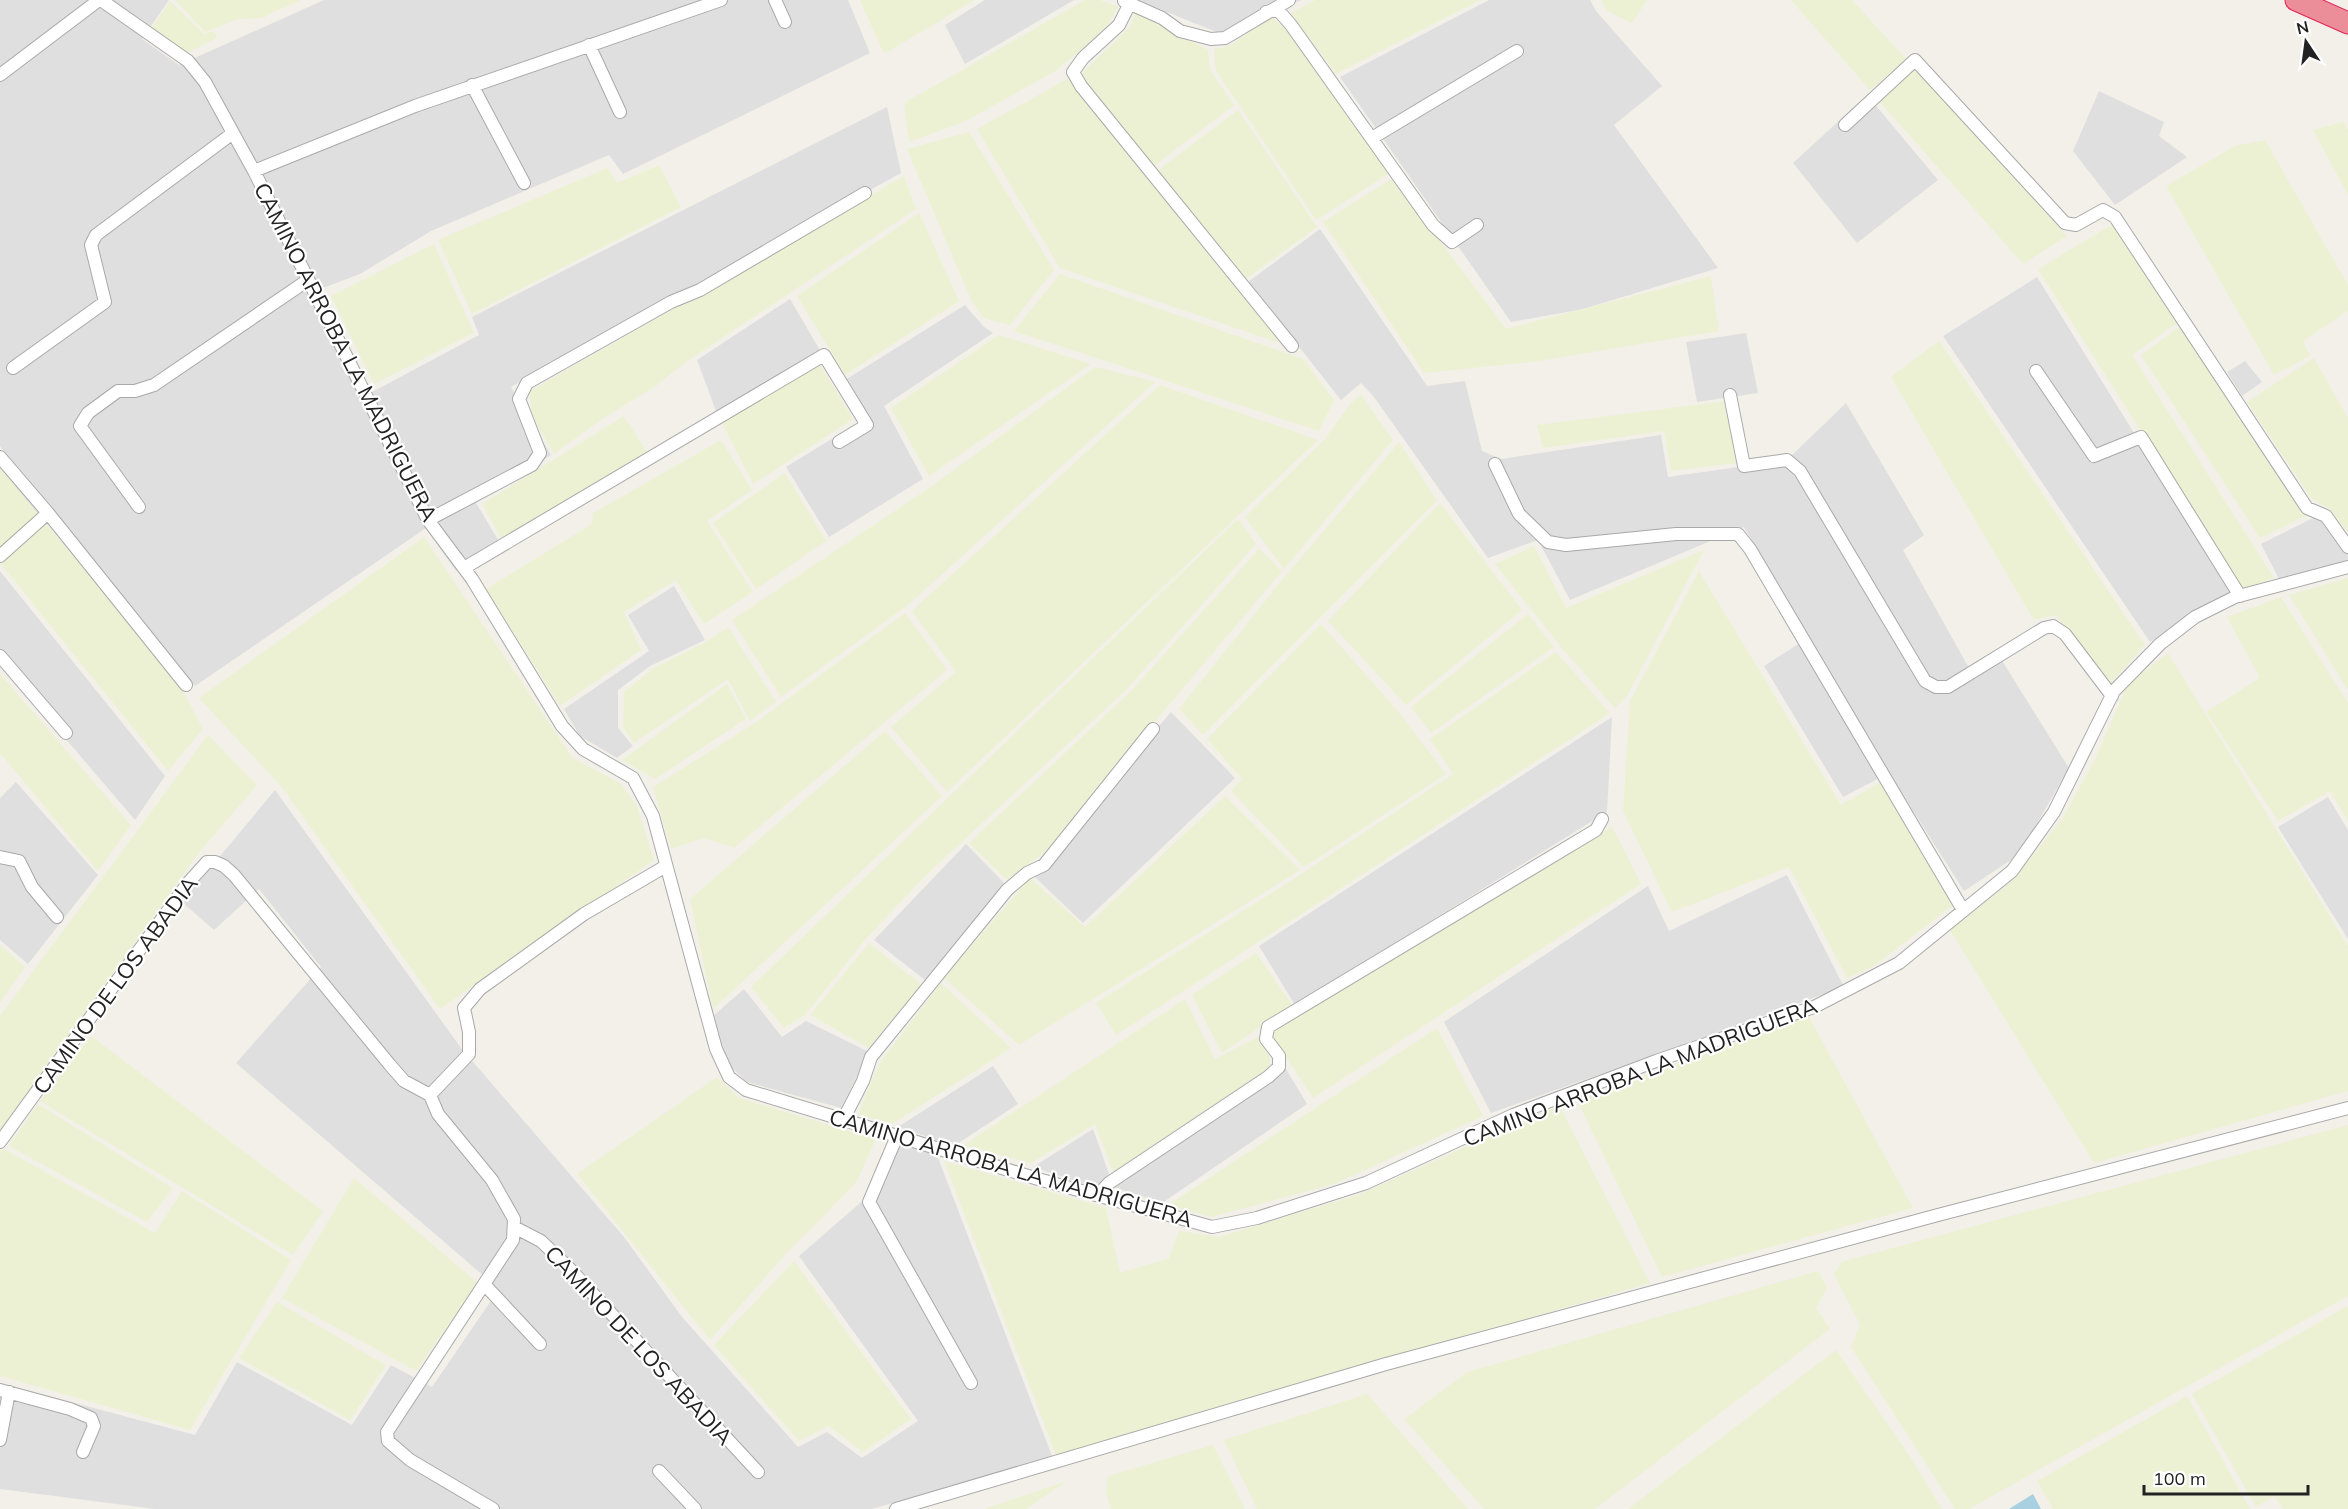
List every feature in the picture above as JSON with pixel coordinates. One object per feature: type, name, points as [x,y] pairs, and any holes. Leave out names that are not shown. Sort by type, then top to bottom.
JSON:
[{"type":"highway","points":[[2296,0],[2348,23]]},
{"type":"street","points":[[0,75],[100,0]]},
{"type":"street","name":"CAMINO ARROBA LA MADRIGUERA","points":[[100,0],[188,61],[205,82],[254,171],[428,520],[464,568],[562,726],[583,749],[633,778],[653,816],[716,1048],[729,1077],[746,1090],[1212,1227],[1257,1218],[1366,1183],[1514,1115],[1656,1061],[1814,1007],[1899,963],[2012,871],[2054,812],[2112,696],[2160,644],[2195,617],[2240,596],[2348,567]]},
{"type":"street","points":[[254,171],[415,106],[721,0]]},
{"type":"street","points":[[775,0],[785,22]]},
{"type":"street","points":[[1289,0],[1225,38],[1210,39],[1180,31],[1162,18],[1126,2],[1119,25],[1083,58],[1073,72],[1081,86],[1292,346]]},
{"type":"street","points":[[1266,12],[1278,10],[1291,25],[1433,225],[1452,242],[1477,225]]},
{"type":"street","points":[[589,45],[620,112]]},
{"type":"street","points":[[1372,138],[1516,51]]},
{"type":"street","points":[[1845,125],[1915,60],[2065,223],[2076,225],[2103,210],[2115,218],[2307,508],[2326,516],[2348,547]]},
{"type":"street","points":[[472,86],[524,183]]},
{"type":"street","points":[[13,368],[105,302],[91,245],[96,235],[233,133]]},
{"type":"street","points":[[428,520],[532,465],[540,453],[519,399],[527,383],[671,302],[700,290],[865,193]]},
{"type":"street","points":[[139,507],[80,426],[88,413],[118,391],[135,391],[154,385],[308,280]]},
{"type":"street","points":[[464,568],[824,355],[867,425],[839,442]]},
{"type":"street","points":[[2036,371],[2094,456],[2141,437],[2240,596]]},
{"type":"street","points":[[1730,395],[1744,466],[1787,460],[1800,471],[1925,681],[1936,687],[1948,687],[2044,628],[2053,626],[2065,634],[2112,696]]},
{"type":"street","points":[[0,457],[186,685]]},
{"type":"street","points":[[1495,464],[1519,514],[1548,542],[1566,545],[1676,534],[1738,534],[1750,549],[1964,910]]},
{"type":"street","points":[[0,556],[48,513]]},
{"type":"street","points":[[0,656],[66,733]]},
{"type":"street","points":[[843,1120],[863,1081],[871,1058],[1007,890],[1027,873],[1044,865],[1153,729]]},
{"type":"street","points":[[1098,1195],[1109,1183],[1268,1077],[1279,1067],[1279,1056],[1266,1039],[1268,1027],[1596,830],[1602,819]]},
{"type":"street","points":[[0,856],[19,861],[32,887],[57,917]]},
{"type":"street","name":"CAMINO DE LOS ABADIA","points":[[0,1142],[188,884],[207,862],[224,866],[234,875],[404,1081],[430,1095]]},
{"type":"street","points":[[514,1227],[514,1219],[492,1180],[438,1114],[430,1095],[469,1054],[469,1032],[464,1008],[480,990],[584,914],[666,866]]},
{"type":"street","points":[[896,1509],[1386,1364],[1926,1218],[2348,1108]]},
{"type":"street","points":[[897,1136],[869,1202],[971,1383]]},
{"type":"street","name":"CAMINO DE LOS ABADIA","points":[[493,1509],[410,1460],[388,1441],[387,1432],[513,1240],[514,1227],[541,1241],[570,1269],[758,1472]]},
{"type":"street","points":[[484,1284],[540,1344]]},
{"type":"street","points":[[0,1440],[4,1391],[91,1418],[94,1426],[82,1452]]},
{"type":"street","points":[[659,1471],[695,1509]]},
{"type":"shaded area","points":[[0,0],[169,0],[142,39],[179,65],[324,0],[848,0],[870,53],[623,174],[609,155],[431,231],[360,274],[307,294],[361,398],[479,335],[472,317],[887,107],[901,173],[511,387],[551,455],[476,503],[500,543],[456,571],[426,528],[195,686],[51,520],[21,546],[0,471],[5,453],[0,446]]},
{"type":"shaded area","points":[[985,0],[1074,0],[965,64],[945,25]]},
{"type":"shaded area","points":[[1137,0],[1302,0],[1219,33]]},
{"type":"shaded area","points":[[1489,0],[1590,0],[1596,11],[1662,86],[1614,125],[1718,268],[1583,309],[1511,322],[1340,77]]},
{"type":"shaded area","points":[[2099,91],[2164,122],[2159,136],[2187,157],[2115,205],[2073,151]]},
{"type":"shaded area","points":[[1867,95],[1938,180],[1857,243],[1793,163]]},
{"type":"shaded area","points":[[1320,229],[1427,386],[1465,381],[1482,451],[1501,459],[1661,435],[1668,477],[1787,460],[1846,403],[1924,535],[1903,550],[1969,668],[1996,651],[2069,768],[2028,839],[2011,860],[1964,891],[1889,773],[1843,797],[1764,666],[1809,637],[1744,527],[1570,600],[1538,540],[1488,558],[1374,397],[1361,383],[1341,400],[1248,282]]},
{"type":"shaded area","points":[[2037,277],[2233,592],[2150,642],[1943,336]]},
{"type":"shaded area","points":[[790,299],[821,352],[716,411],[697,360]]},
{"type":"shaded area","points":[[965,305],[983,326],[993,333],[884,406],[923,479],[829,537],[786,467],[869,416],[845,380]]},
{"type":"shaded area","points":[[1746,333],[1758,393],[1697,402],[1686,342]]},
{"type":"shaded area","points":[[2245,361],[2262,382],[2242,396],[2227,372]]},
{"type":"shaded area","points":[[2323,513],[2348,542],[2348,560],[2279,579],[2261,544]]},
{"type":"shaded area","points":[[0,571],[165,776],[135,820],[0,662]]},
{"type":"shaded area","points":[[674,586],[705,640],[650,666],[618,690],[618,728],[633,746],[617,758],[580,736],[564,709],[649,651],[628,615]]},
{"type":"shaded area","points":[[1171,712],[1235,778],[1083,923],[1033,875]]},
{"type":"shaded area","points":[[1612,717],[1607,812],[1295,1005],[1259,946]]},
{"type":"shaded area","points":[[16,782],[98,875],[28,964],[0,940],[0,798]]},
{"type":"shaded area","points":[[275,790],[461,1048],[624,1237],[682,1317],[798,1447],[827,1432],[862,1458],[918,1421],[799,1256],[867,1197],[898,1142],[937,1155],[1052,1456],[872,1509],[155,1509],[0,1489],[0,1383],[195,1435],[237,1362],[352,1425],[391,1365],[432,1387],[499,1289],[236,1063],[321,967],[259,889],[214,930],[182,902]]},
{"type":"shaded area","points":[[2328,797],[2348,830],[2348,939],[2278,827]]},
{"type":"shaded area","points":[[966,844],[1005,884],[925,980],[874,940]]},
{"type":"shaded area","points":[[1787,875],[1844,987],[1491,1113],[1444,1022],[1648,886],[1669,931]]},
{"type":"shaded area","points":[[744,989],[782,1037],[806,1021],[869,1052],[841,1108],[747,1082],[730,1066],[712,1017]]},
{"type":"shaded area","points":[[993,1066],[1018,1104],[954,1146],[898,1127]]},
{"type":"shaded area","points":[[1286,1069],[1307,1104],[1162,1203],[1113,1187]]},
{"type":"shaded area","points":[[1093,1129],[1109,1174],[1096,1188],[1033,1167]]},
{"type":"green space","points":[[175,0],[301,0],[261,18],[238,19],[205,32]]},
{"type":"green space","points":[[860,0],[975,0],[884,54]]},
{"type":"green space","points":[[1085,0],[1100,0],[1118,7],[1104,31],[1054,72],[964,122],[909,142],[904,103]]},
{"type":"green space","points":[[1315,0],[1480,0],[1336,74],[1291,13]]},
{"type":"green space","points":[[1601,0],[1647,0],[1632,23],[1607,11]]},
{"type":"green space","points":[[1791,0],[1852,0],[1906,59],[1870,90]]},
{"type":"green space","points":[[170,1],[204,34],[214,31],[217,38],[187,53],[151,29]]},
{"type":"green space","points":[[1136,11],[1208,50],[1210,70],[1234,105],[1154,166],[1086,85],[1083,72],[1130,27]]},
{"type":"green space","points":[[1272,17],[1289,33],[1390,173],[1316,220],[1215,69],[1214,49],[1229,46]]},
{"type":"green space","points":[[1914,69],[2067,236],[2023,264],[1880,102]]},
{"type":"green space","points":[[1069,78],[1285,345],[1060,268],[977,129]]},
{"type":"green space","points":[[1238,110],[1317,227],[1246,279],[1157,171]]},
{"type":"green space","points":[[2343,122],[2348,130],[2348,195],[2313,130]]},
{"type":"green space","points":[[969,132],[1054,270],[1010,325],[984,318],[971,300],[907,149]]},
{"type":"green space","points":[[2265,140],[2348,285],[2348,311],[2303,341],[2310,356],[2274,375],[2166,186],[2235,146]]},
{"type":"green space","points":[[659,165],[681,207],[472,314],[438,240],[607,168],[617,183]]},
{"type":"green space","points":[[904,176],[916,209],[683,364],[656,386],[602,419],[554,454],[532,416],[530,391]]},
{"type":"green space","points":[[1393,178],[1506,329],[1711,276],[1719,331],[1532,362],[1424,373],[1323,222]]},
{"type":"green space","points":[[919,213],[959,301],[845,375],[797,296]]},
{"type":"green space","points":[[2113,224],[2177,323],[2132,355],[2274,578],[2242,590],[2038,269]]},
{"type":"green space","points":[[434,244],[474,333],[374,384],[331,296]]},
{"type":"green space","points":[[1060,274],[1303,359],[1334,400],[1319,431],[1014,331]]},
{"type":"green space","points":[[2185,323],[2311,513],[2260,538],[2141,355]]},
{"type":"green space","points":[[999,335],[1091,364],[929,476],[891,408]]},
{"type":"green space","points":[[1939,341],[2145,645],[2110,684],[2056,615],[2034,620],[1891,377]]},
{"type":"green space","points":[[2314,358],[2348,418],[2348,533],[2330,509],[2312,499],[2247,402]]},
{"type":"green space","points":[[820,365],[853,419],[753,484],[721,421]]},
{"type":"green space","points":[[1095,367],[1155,382],[908,605],[781,697],[732,620],[932,486]]},
{"type":"green space","points":[[1160,385],[1318,440],[947,792],[891,727],[956,672],[912,611]]},
{"type":"green space","points":[[1361,395],[1393,440],[1284,569],[1245,517],[1325,439],[1351,403]]},
{"type":"green space","points":[[1727,401],[1737,463],[1671,471],[1664,431],[1543,448],[1537,425]]},
{"type":"green space","points":[[624,416],[648,454],[503,541],[482,504]]},
{"type":"green space","points":[[721,440],[752,490],[707,521],[753,592],[704,624],[676,580],[624,612],[641,650],[560,706],[486,589],[592,524],[593,513]]},
{"type":"green space","points":[[1399,442],[1437,501],[1203,735],[1179,709],[1277,586]]},
{"type":"green space","points":[[0,468],[180,685],[203,729],[168,771],[0,563]]},
{"type":"green space","points":[[785,473],[826,541],[756,589],[713,523]]},
{"type":"green space","points":[[1440,503],[1522,610],[1406,705],[1328,621]]},
{"type":"green space","points":[[1238,519],[1256,544],[1125,691],[926,875],[864,941],[805,1015],[784,1028],[751,987]]},
{"type":"green space","points":[[424,537],[572,757],[621,784],[637,806],[654,860],[440,1009],[281,786],[199,698]]},
{"type":"green space","points":[[1534,546],[1566,608],[1704,550],[1627,696],[1615,708],[1561,647],[1495,564]]},
{"type":"green space","points":[[1259,549],[1282,571],[1045,852],[1007,880],[969,843],[1130,692]]},
{"type":"green space","points":[[1699,571],[1841,805],[1881,782],[1953,905],[1874,966],[1847,978],[1789,867],[1672,912],[1623,811],[1630,701]]},
{"type":"green space","points":[[2348,578],[2348,690],[2289,595]]},
{"type":"green space","points":[[2281,597],[2348,703],[2348,821],[2330,791],[2278,821],[2206,712],[2260,678],[2227,617]]},
{"type":"green space","points":[[905,613],[947,670],[734,848],[704,838],[671,849],[653,787],[755,723]]},
{"type":"green space","points":[[1528,614],[1554,647],[1431,733],[1411,707]]},
{"type":"green space","points":[[1321,624],[1397,710],[1446,774],[1304,867],[1231,791],[1242,779],[1207,739]]},
{"type":"green space","points":[[728,627],[776,702],[750,721],[728,679],[634,743],[623,727],[624,692],[654,668],[706,642]]},
{"type":"green space","points":[[1556,652],[1610,713],[1116,1035],[1096,1003],[1289,882],[1453,774],[1430,739]]},
{"type":"green space","points":[[2168,653],[2348,946],[2348,1091],[2094,1163],[1950,930],[2009,884],[2063,818],[2096,757],[2128,684]]},
{"type":"green space","points":[[0,674],[131,825],[98,871],[0,753]]},
{"type":"green space","points":[[727,684],[746,719],[655,779],[622,760]]},
{"type":"green space","points":[[885,731],[942,796],[713,1009],[690,899]]},
{"type":"green space","points":[[208,735],[257,785],[201,850],[0,1131],[0,1016]]},
{"type":"green space","points":[[1225,796],[1300,870],[1019,1045],[944,978],[1030,878],[1085,927]]},
{"type":"green space","points":[[1612,826],[1641,884],[1313,1098],[1272,1036],[1275,1030]]},
{"type":"green space","points":[[869,943],[922,985],[869,1048],[810,1015]]},
{"type":"green space","points":[[0,945],[25,967],[0,1003]]},
{"type":"green space","points":[[1256,953],[1292,1005],[1222,1053],[1192,995]]},
{"type":"green space","points":[[941,983],[1011,1048],[892,1124],[858,1114],[879,1064]]},
{"type":"green space","points":[[1185,999],[1215,1059],[1258,1037],[1270,1058],[1270,1070],[1114,1174],[1095,1124],[1031,1163],[964,1145]]},
{"type":"green space","points":[[1808,1015],[1913,1208],[1662,1277],[1577,1100]]},
{"type":"green space","points":[[1437,1028],[1483,1116],[1334,1184],[1211,1217],[1168,1205]]},
{"type":"green space","points":[[91,1036],[323,1211],[293,1255],[40,1101]]},
{"type":"green space","points":[[717,1077],[739,1098],[876,1139],[856,1183],[785,1255],[710,1340],[577,1174]]},
{"type":"green space","points":[[38,1104],[173,1188],[147,1222],[9,1146]]},
{"type":"green space","points":[[1559,1105],[1650,1283],[1056,1455],[944,1161],[1106,1208],[1120,1273],[1169,1258],[1179,1231],[1219,1237],[1361,1194]]},
{"type":"green space","points":[[2348,1125],[2348,1296],[1969,1509],[1955,1509],[1851,1347],[1860,1325],[1834,1274],[1841,1262]]},
{"type":"green space","points":[[2,1148],[155,1233],[182,1191],[291,1260],[190,1430],[0,1376],[0,1152]]},
{"type":"green space","points":[[354,1178],[478,1283],[416,1371],[282,1298]]},
{"type":"green space","points":[[794,1261],[911,1419],[863,1452],[829,1426],[799,1441],[714,1345]]},
{"type":"green space","points":[[1818,1271],[1827,1288],[1816,1308],[1830,1329],[1595,1509],[1484,1509],[1404,1419],[1467,1372]]},
{"type":"green space","points":[[277,1302],[386,1365],[350,1420],[239,1358]]},
{"type":"green space","points":[[2348,1306],[2348,1509],[2283,1509],[2274,1496],[2256,1507],[2192,1394]]},
{"type":"green space","points":[[1836,1350],[1909,1455],[1942,1509],[1628,1509]]},
{"type":"green space","points":[[1367,1394],[1468,1509],[1257,1509],[1224,1440]]},
{"type":"green space","points":[[2187,1396],[2250,1509],[2053,1509],[2037,1481]]},
{"type":"green space","points":[[1213,1445],[1245,1509],[1111,1509],[1106,1493],[1108,1476]]},
{"type":"green space","points":[[1067,1481],[1026,1509],[984,1509]]},
{"type":"water","points":[[2033,1494],[2041,1509],[2009,1509]]}]
